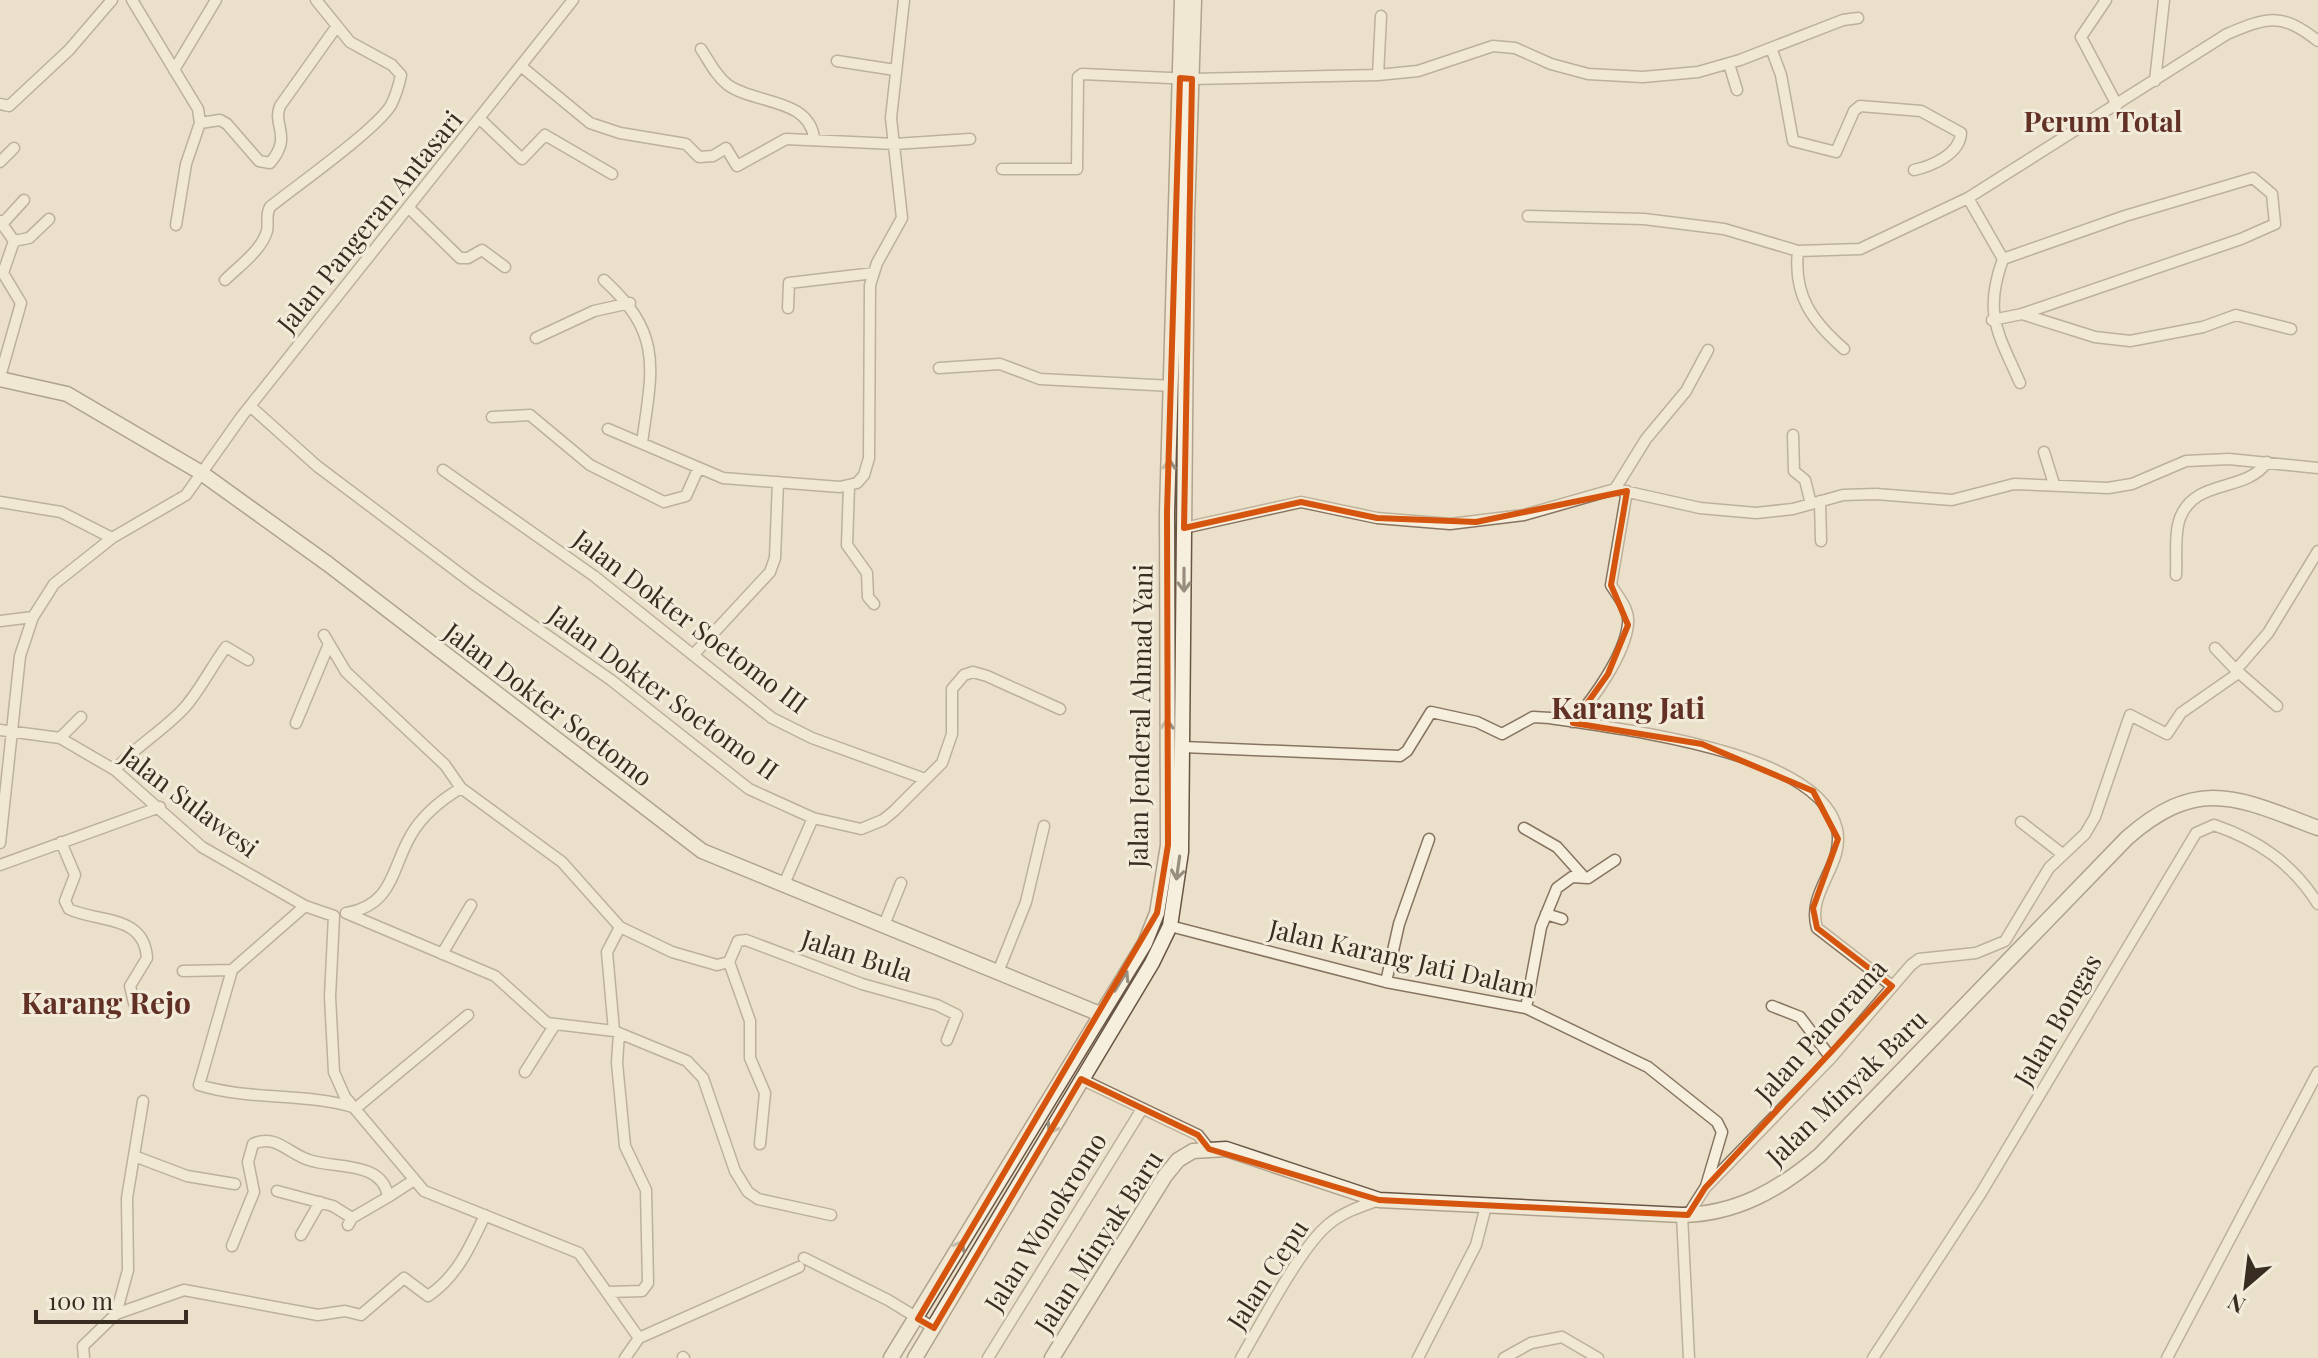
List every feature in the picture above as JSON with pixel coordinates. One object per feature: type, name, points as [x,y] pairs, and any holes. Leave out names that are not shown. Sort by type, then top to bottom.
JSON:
[{"type":"main road","name":"Jalan Jenderal Ahmad Yani","points":[[915,1358],[1152,963],[1170,926],[1181,852],[1183,747],[1186,78],[1182,0]]},
{"type":"main road","name":"Jalan Jenderal Ahmad Yani","points":[[891,1358],[918,1319],[1145,943],[1157,913],[1168,845],[1167,512],[1186,78],[1194,0]]},
{"type":"main road","name":"Jalan Dokter Soetomo","points":[[0,378],[67,394],[200,472],[328,564],[702,851],[1100,1014]]},
{"type":"main road","name":"Jalan Minyak Baru","points":[[1052,1358],[1165,1176],[1188,1154],[1209,1149],[1232,1152],[1379,1200],[1685,1215],[1757,1199],[1784,1184],[1820,1155],[2127,838],[2164,809],[2185,801],[2229,798],[2318,828]]},
{"type":"main road","name":"Jalan Minyak Baru","points":[[1188,1154],[1232,1152]]},
{"type":"street","points":[[0,104],[3,108],[9,106],[112,0]]},
{"type":"street","points":[[132,0],[198,109],[200,123],[186,164],[176,225]]},
{"type":"street","points":[[174,70],[216,0]]},
{"type":"street","points":[[225,280],[260,244],[266,232],[266,215],[270,207],[390,107],[401,75],[392,65],[350,42],[316,0]]},
{"type":"street","name":"Jalan Pangeran Antasari","points":[[33,617],[65,572],[112,538],[186,495],[250,406],[410,209],[573,0]]},
{"type":"street","points":[[608,429],[723,478],[849,486],[864,475],[869,458],[868,318],[874,273],[902,218],[891,118],[904,0]]},
{"type":"street","points":[[2106,0],[2081,37],[2117,105]]},
{"type":"street","points":[[2155,81],[2164,0]]},
{"type":"street","points":[[1378,75],[1381,16]]},
{"type":"street","points":[[1528,216],[1644,219],[1710,227],[1798,251],[1860,249],[1968,198],[2227,34],[2272,17],[2300,28],[2318,41]]},
{"type":"street","points":[[1002,169],[1077,169],[1078,77],[1082,74],[1186,78],[1378,75],[1431,68],[1493,46],[1515,48],[1551,64],[1588,74],[1657,76],[1698,72],[1729,64],[1843,20],[1858,18]]},
{"type":"street","points":[[200,123],[220,120],[227,124],[255,158],[263,164],[270,163],[282,140],[277,112],[337,26]]},
{"type":"street","points":[[1771,48],[1784,86],[1793,141],[1836,152],[1854,111],[1860,106],[1921,111],[1961,133],[1959,145],[1951,152],[1929,167],[1914,170]]},
{"type":"street","points":[[701,49],[729,85],[793,109],[807,118],[814,138]]},
{"type":"street","points":[[837,61],[895,70]]},
{"type":"street","points":[[1729,64],[1737,90]]},
{"type":"street","points":[[522,67],[590,123],[620,133],[686,144],[699,157],[713,156],[726,148],[737,166],[786,139],[895,144],[970,139]]},
{"type":"street","points":[[480,119],[522,159],[545,135],[612,174]]},
{"type":"street","points":[[0,162],[14,148]]},
{"type":"street","points":[[1992,320],[2022,314],[2241,239],[2275,224],[2272,194],[2253,178],[2125,216],[2003,259]]},
{"type":"street","points":[[1968,198],[2003,259],[1995,281],[1992,320],[2020,383]]},
{"type":"street","points":[[14,241],[1,222],[24,200]]},
{"type":"street","points":[[410,209],[460,258],[468,258],[482,250],[505,267]]},
{"type":"street","points":[[14,241],[29,238],[49,219]]},
{"type":"street","points":[[0,378],[21,303],[3,273],[14,241]]},
{"type":"street","points":[[1798,251],[1805,306],[1813,320],[1844,349]]},
{"type":"street","points":[[788,308],[789,283],[874,273]]},
{"type":"street","points":[[604,280],[630,303],[651,350],[642,443]]},
{"type":"street","points":[[536,338],[594,311],[630,303]]},
{"type":"street","points":[[2022,314],[2095,337],[2130,341],[2203,327],[2236,315],[2291,329]]},
{"type":"street","points":[[1615,489],[1646,439],[1686,391],[1708,350]]},
{"type":"street","points":[[939,368],[1000,364],[1040,379],[1172,386]]},
{"type":"street","name":"Jalan Dokter Soetomo II","points":[[250,406],[317,466],[475,585],[611,680],[749,789],[813,818],[851,830],[873,826],[894,811],[946,754],[952,734],[951,694],[964,675],[973,672],[987,676],[1060,709]]},
{"type":"street","points":[[492,417],[530,415],[590,465],[664,502],[686,496],[698,469]]},
{"type":"street","points":[[1793,435],[1794,471],[1805,480],[1815,502],[1821,541]]},
{"type":"street","points":[[2044,452],[2054,484]]},
{"type":"street","points":[[1184,528],[1301,502],[1377,518],[1421,523],[1476,522],[1524,515],[1615,489],[1730,512],[1775,512],[1815,502],[1876,494],[1952,500],[1998,486],[2054,484],[2108,488],[2132,484],[2186,461],[2267,462],[2318,468]]},
{"type":"street","points":[[2176,575],[2179,520],[2185,508],[2201,493],[2254,476],[2267,462]]},
{"type":"street","name":"Jalan Dokter Soetomo III","points":[[443,470],[594,576],[772,718],[812,738],[925,779]]},
{"type":"street","points":[[694,654],[770,572],[775,558],[778,482]]},
{"type":"street","points":[[849,486],[847,545],[867,573],[868,597],[874,604]]},
{"type":"street","points":[[1573,722],[1608,674],[1628,625],[1625,606],[1611,585],[1627,491]]},
{"type":"street","points":[[0,502],[61,512],[112,538]]},
{"type":"street","name":"Jalan Panorama","points":[[1685,1215],[1705,1188],[1831,1058],[1919,959],[1976,953],[2005,941],[2061,853],[2085,834],[2095,817],[2130,715],[2167,734],[2181,713],[2236,672],[2268,633],[2318,551]]},
{"type":"street","points":[[0,621],[33,617],[16,680],[15,733],[7,766],[0,843]]},
{"type":"street","points":[[296,723],[327,640],[346,672],[445,765],[461,788],[562,862],[620,927],[672,952],[717,965],[729,962],[750,1021],[750,1058],[765,1093],[760,1144]]},
{"type":"street","points":[[115,770],[132,750],[150,741],[184,709],[226,647],[248,660]]},
{"type":"street","points":[[2215,648],[2236,672],[2277,706]]},
{"type":"street","points":[[1183,747],[1347,752],[1383,757],[1407,751],[1431,712],[1477,722],[1502,734],[1533,717],[1702,744],[1749,759],[1813,791],[1834,821],[1838,839],[1813,908],[1817,928],[1892,986]]},
{"type":"street","points":[[60,738],[81,717]]},
{"type":"street","name":"Jalan Sulawesi","points":[[0,730],[60,738],[115,770],[202,847],[305,906],[334,916]]},
{"type":"street","points":[[461,788],[442,800],[419,824],[385,892],[370,905],[334,916],[330,997],[334,1072],[339,1086],[356,1108],[414,1180],[430,1195],[579,1253],[639,1338]]},
{"type":"street","points":[[0,865],[160,807]]},
{"type":"street","points":[[784,884],[813,818]]},
{"type":"street","points":[[2021,822],[2061,853]]},
{"type":"street","name":"Jalan Bongas","points":[[1873,1358],[1981,1193],[2196,833],[2214,825],[2259,842],[2309,890],[2318,904]]},
{"type":"street","points":[[998,972],[1026,902],[1044,826]]},
{"type":"street","points":[[1524,828],[1557,847],[1583,876]]},
{"type":"street","points":[[1386,982],[1399,924],[1429,839]]},
{"type":"street","points":[[61,842],[75,875],[65,901],[69,909],[122,922],[139,935],[145,945],[147,958],[130,986],[134,1003]]},
{"type":"street","points":[[1526,1008],[1546,914],[1557,888],[1572,877],[1588,878],[1615,860]]},
{"type":"street","points":[[884,925],[901,883]]},
{"type":"street","points":[[442,954],[471,905]]},
{"type":"street","points":[[305,906],[232,970],[199,1085],[227,1094],[311,1097],[356,1108]]},
{"type":"street","points":[[346,913],[502,981],[538,1017],[554,1026],[617,1032],[676,1056],[698,1072],[735,1171],[752,1196],[831,1215]]},
{"type":"street","points":[[1546,914],[1562,919]]},
{"type":"street","name":"Jalan Karang Jati Dalam","points":[[1170,926],[1386,982],[1526,1008],[1648,1067],[1717,1122],[1722,1132],[1705,1188]]},
{"type":"street","points":[[609,1292],[642,1291],[648,1283],[646,1190],[625,1146],[617,1032],[607,952],[620,927]]},
{"type":"street","name":"Jalan Bula","points":[[729,962],[738,941],[746,940],[862,984],[937,1005],[957,1015],[947,1040]]},
{"type":"street","points":[[183,971],[232,970]]},
{"type":"street","points":[[1772,1006],[1800,1017],[1831,1058]]},
{"type":"street","points":[[356,1108],[468,1015]]},
{"type":"street","points":[[525,1072],[554,1026]]},
{"type":"street","points":[[2167,1358],[2318,1072]]},
{"type":"street","points":[[1081,1079],[1198,1135],[1209,1149]]},
{"type":"street","points":[[116,1314],[128,1272],[127,1198],[143,1101]]},
{"type":"street","name":"Jalan Wonokromo","points":[[988,1358],[1142,1109]]},
{"type":"street","points":[[232,1246],[254,1192],[248,1165],[250,1149],[260,1140],[274,1141],[316,1162],[362,1168],[383,1186],[388,1197]]},
{"type":"street","points":[[134,1156],[184,1175],[235,1184]]},
{"type":"street","points":[[277,1191],[320,1202],[350,1222],[414,1180]]},
{"type":"street","name":"Jalan Cepu","points":[[1241,1358],[1312,1242],[1328,1224],[1379,1200]]},
{"type":"street","points":[[301,1235],[320,1202]]},
{"type":"street","points":[[1418,1358],[1476,1245],[1486,1206]]},
{"type":"street","points":[[84,1358],[83,1346],[116,1314],[190,1290],[318,1315],[345,1311],[361,1315],[404,1278],[425,1295],[431,1295],[468,1252],[485,1215]]},
{"type":"street","points":[[1685,1215],[1689,1358]]},
{"type":"street","points":[[625,1358],[639,1338],[801,1263],[934,1328]]},
{"type":"street","points":[[1504,1358],[1531,1343],[1562,1337],[1598,1358]]},
{"type":"highlighted area","points":[[1180,78],[1192,79],[1184,528],[1301,502],[1377,518],[1476,522],[1627,491],[1611,585],[1628,625],[1608,674],[1573,723],[1702,744],[1813,791],[1838,839],[1813,908],[1817,928],[1892,986],[1705,1188],[1688,1215],[1379,1200],[1209,1149],[1198,1135],[1081,1079],[934,1328],[918,1319],[1157,913],[1168,845],[1167,512]]},
{"type":"district","name":"Perum Total","points":[[2103,122]]},
{"type":"district","name":"Karang Jati","points":[[1628,709]]},
{"type":"district","name":"Karang Rejo","points":[[106,1004]]}]
